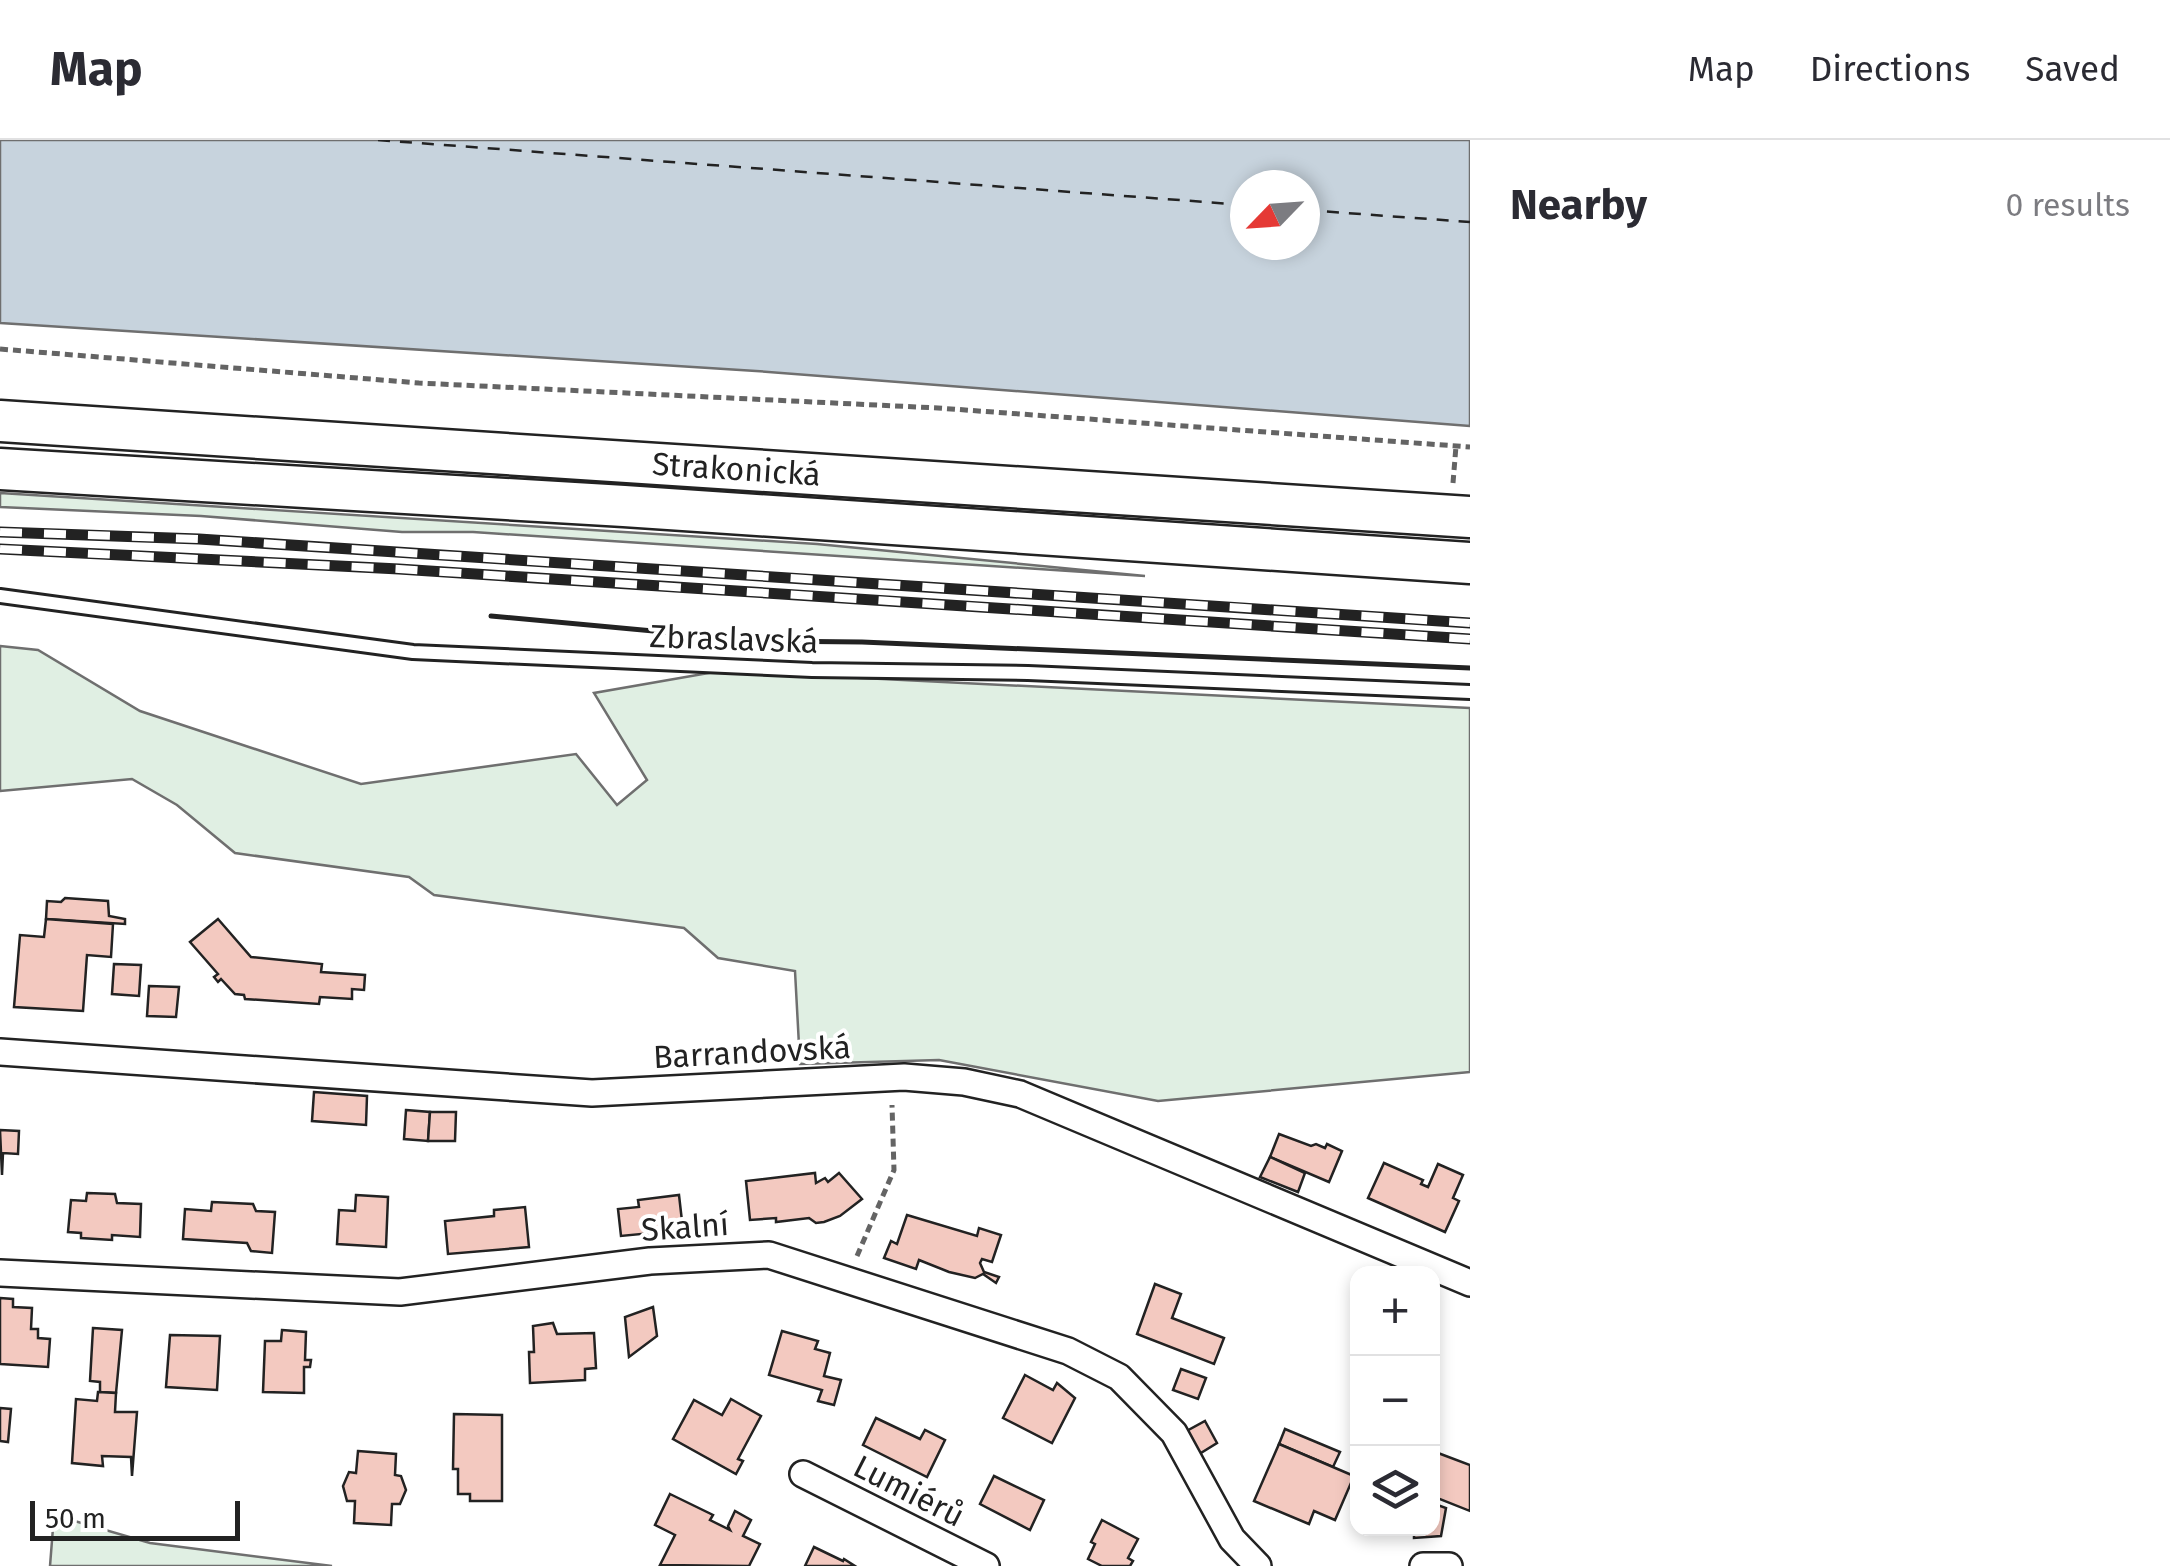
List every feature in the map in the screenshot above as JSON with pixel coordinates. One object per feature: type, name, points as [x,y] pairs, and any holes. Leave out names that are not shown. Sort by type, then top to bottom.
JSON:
[{"type":"main road","name":"Strakonická","points":[[0,421],[1470,517]]},
{"type":"main road","name":"Strakonická","points":[[0,469],[1470,563]]},
{"type":"street","name":"Barrandovská","points":[[0,1052],[592,1093],[904,1077],[964,1082],[1020,1094],[1470,1282]]},
{"type":"street","name":"Skalní","points":[[0,1273],[400,1292],[650,1261],[769,1255],[1068,1351],[1119,1378],[1174,1433],[1232,1539],[1258,1566]]},
{"type":"street","name":"Lumiérů","points":[[803,1474],[986,1566]]},
{"type":"street","points":[[1423,1566],[1449,1566]]},
{"type":"lane","name":"Zbraslavská","points":[[0,596],[412,652],[1470,692]]},
{"type":"path","points":[[0,349],[418,382],[938,408],[1470,448]]},
{"type":"path","points":[[852,1268],[894,1170],[892,1103]]},
{"type":"green space","points":[[0,493],[817,544],[1145,576],[473,532],[402,532],[201,516],[0,507]]},
{"type":"green space","points":[[0,646],[38,650],[140,711],[361,784],[576,754],[617,805],[647,780],[594,693],[720,671],[1470,708],[1470,1072],[1158,1101],[939,1060],[800,1064],[795,971],[718,958],[684,928],[434,895],[409,877],[235,853],[177,805],[132,779],[0,791]]},
{"type":"green space","points":[[54,1515],[150,1543],[332,1566],[50,1566]]},
{"type":"shaded area","points":[[0,140],[1470,140],[1470,426],[756,371],[0,323]]},
{"type":"building","points":[[65,898],[108,901],[109,916],[125,919],[125,924],[46,919],[47,901],[61,902]]},
{"type":"building","points":[[46,919],[113,924],[111,957],[87,955],[83,1011],[14,1007],[20,935],[44,937]]},
{"type":"building","points":[[218,919],[251,957],[322,964],[321,972],[365,975],[364,990],[352,989],[352,999],[320,997],[319,1004],[245,999],[221,979],[218,982],[214,977],[218,974],[190,942]]},
{"type":"building","points":[[114,964],[141,965],[139,996],[112,994]]},
{"type":"building","points":[[149,986],[179,987],[176,1017],[147,1016]]},
{"type":"building","points":[[314,1092],[367,1096],[366,1125],[312,1121]]},
{"type":"building","points":[[406,1110],[430,1112],[428,1141],[404,1139]]},
{"type":"building","points":[[430,1112],[456,1112],[455,1141],[428,1141]]},
{"type":"building","points":[[0,1130],[19,1131],[18,1154],[3,1153],[2,1175]]},
{"type":"building","points":[[1279,1134],[1311,1146],[1325,1148],[1327,1144],[1342,1151],[1329,1182],[1270,1157]]},
{"type":"building","points":[[1270,1157],[1305,1173],[1298,1192],[1260,1177]]},
{"type":"building","points":[[1384,1163],[1423,1180],[1421,1184],[1428,1187],[1438,1164],[1463,1175],[1453,1198],[1459,1201],[1445,1232],[1368,1198]]},
{"type":"building","points":[[815,1173],[816,1183],[825,1178],[828,1182],[839,1173],[862,1199],[840,1216],[824,1222],[816,1223],[809,1218],[750,1220],[746,1181]]},
{"type":"building","points":[[87,1193],[115,1194],[117,1203],[141,1204],[140,1237],[81,1238],[81,1233],[68,1232],[71,1200],[86,1201]]},
{"type":"building","points":[[356,1195],[388,1197],[386,1247],[337,1244],[339,1210],[355,1211]]},
{"type":"building","points":[[679,1195],[683,1230],[621,1236],[618,1209],[639,1207],[638,1200]]},
{"type":"building","points":[[212,1202],[253,1204],[256,1211],[275,1212],[272,1253],[251,1251],[247,1243],[183,1239],[185,1209],[211,1211]]},
{"type":"building","points":[[525,1207],[529,1247],[448,1254],[445,1221],[494,1216],[494,1210]]},
{"type":"building","points":[[907,1215],[977,1236],[979,1228],[1001,1235],[992,1262],[982,1259],[980,1263],[984,1272],[999,1277],[996,1283],[983,1274],[975,1278],[919,1260],[916,1269],[884,1258],[891,1241],[897,1244]]},
{"type":"building","points":[[1155,1284],[1181,1294],[1172,1318],[1224,1338],[1214,1364],[1137,1334]]},
{"type":"building","points":[[0,1298],[13,1299],[13,1307],[32,1308],[31,1329],[38,1329],[38,1338],[50,1339],[48,1367],[0,1364]]},
{"type":"building","points":[[653,1307],[657,1336],[629,1357],[625,1317]]},
{"type":"building","points":[[553,1323],[557,1334],[594,1333],[596,1368],[585,1369],[585,1380],[530,1383],[533,1326]]},
{"type":"building","points":[[93,1328],[122,1330],[116,1393],[100,1392],[100,1382],[90,1381]]},
{"type":"building","points":[[282,1330],[306,1332],[305,1360],[311,1360],[310,1367],[304,1367],[304,1393],[263,1392],[265,1341],[281,1341]]},
{"type":"building","points":[[782,1331],[818,1341],[815,1349],[830,1353],[824,1376],[841,1380],[834,1405],[818,1401],[822,1390],[769,1375]]},
{"type":"building","points":[[170,1335],[220,1336],[217,1390],[166,1387]]},
{"type":"building","points":[[1181,1369],[1206,1378],[1198,1399],[1173,1390]]},
{"type":"building","points":[[1025,1375],[1053,1390],[1057,1383],[1075,1398],[1052,1443],[1003,1418]]},
{"type":"building","points":[[98,1392],[116,1393],[115,1412],[137,1412],[132,1476],[131,1457],[102,1456],[103,1466],[72,1463],[76,1399],[97,1401]]},
{"type":"building","points":[[731,1399],[761,1416],[738,1459],[743,1461],[736,1474],[673,1439],[694,1400],[722,1415]]},
{"type":"building","points":[[0,1408],[11,1409],[8,1442],[0,1441]]},
{"type":"building","points":[[454,1414],[502,1415],[502,1501],[470,1501],[470,1494],[458,1494],[458,1469],[453,1469]]},
{"type":"building","points":[[876,1418],[920,1439],[925,1430],[945,1440],[927,1477],[863,1445]]},
{"type":"building","points":[[1205,1421],[1217,1443],[1196,1456],[1183,1433]]},
{"type":"building","points":[[1285,1429],[1340,1452],[1333,1467],[1279,1444]]},
{"type":"building","points":[[1279,1444],[1350,1474],[1350,1485],[1335,1520],[1314,1511],[1309,1524],[1254,1501]]},
{"type":"building","points":[[358,1451],[396,1454],[395,1475],[401,1476],[406,1490],[400,1504],[392,1504],[391,1525],[354,1523],[355,1501],[347,1501],[343,1486],[349,1472],[356,1473]]},
{"type":"building","points":[[1440,1454],[1470,1465],[1470,1511],[1440,1499]]},
{"type":"building","points":[[994,1476],[1044,1500],[1030,1530],[980,1504]]},
{"type":"building","points":[[670,1494],[713,1515],[710,1520],[730,1530],[735,1511],[751,1520],[743,1536],[760,1544],[749,1566],[660,1565],[675,1535],[655,1525]]},
{"type":"building","points":[[1440,1506],[1446,1508],[1441,1536],[1414,1538],[1440,1536]]},
{"type":"building","points":[[1102,1520],[1138,1539],[1128,1558],[1133,1561],[1130,1566],[1102,1566],[1088,1559]]},
{"type":"building","points":[[814,1547],[844,1559],[855,1566],[805,1566]]},
{"type":"ferry route","points":[[378,140],[1230,204]]},
{"type":"ferry route","points":[[1320,211],[1470,222]]},
{"type":"railway","points":[[0,532],[199,539],[1470,623]]},
{"type":"railway","points":[[0,549],[399,569],[1470,639]]},
{"type":"wall","points":[[491,616],[761,641],[1470,668]]}]
